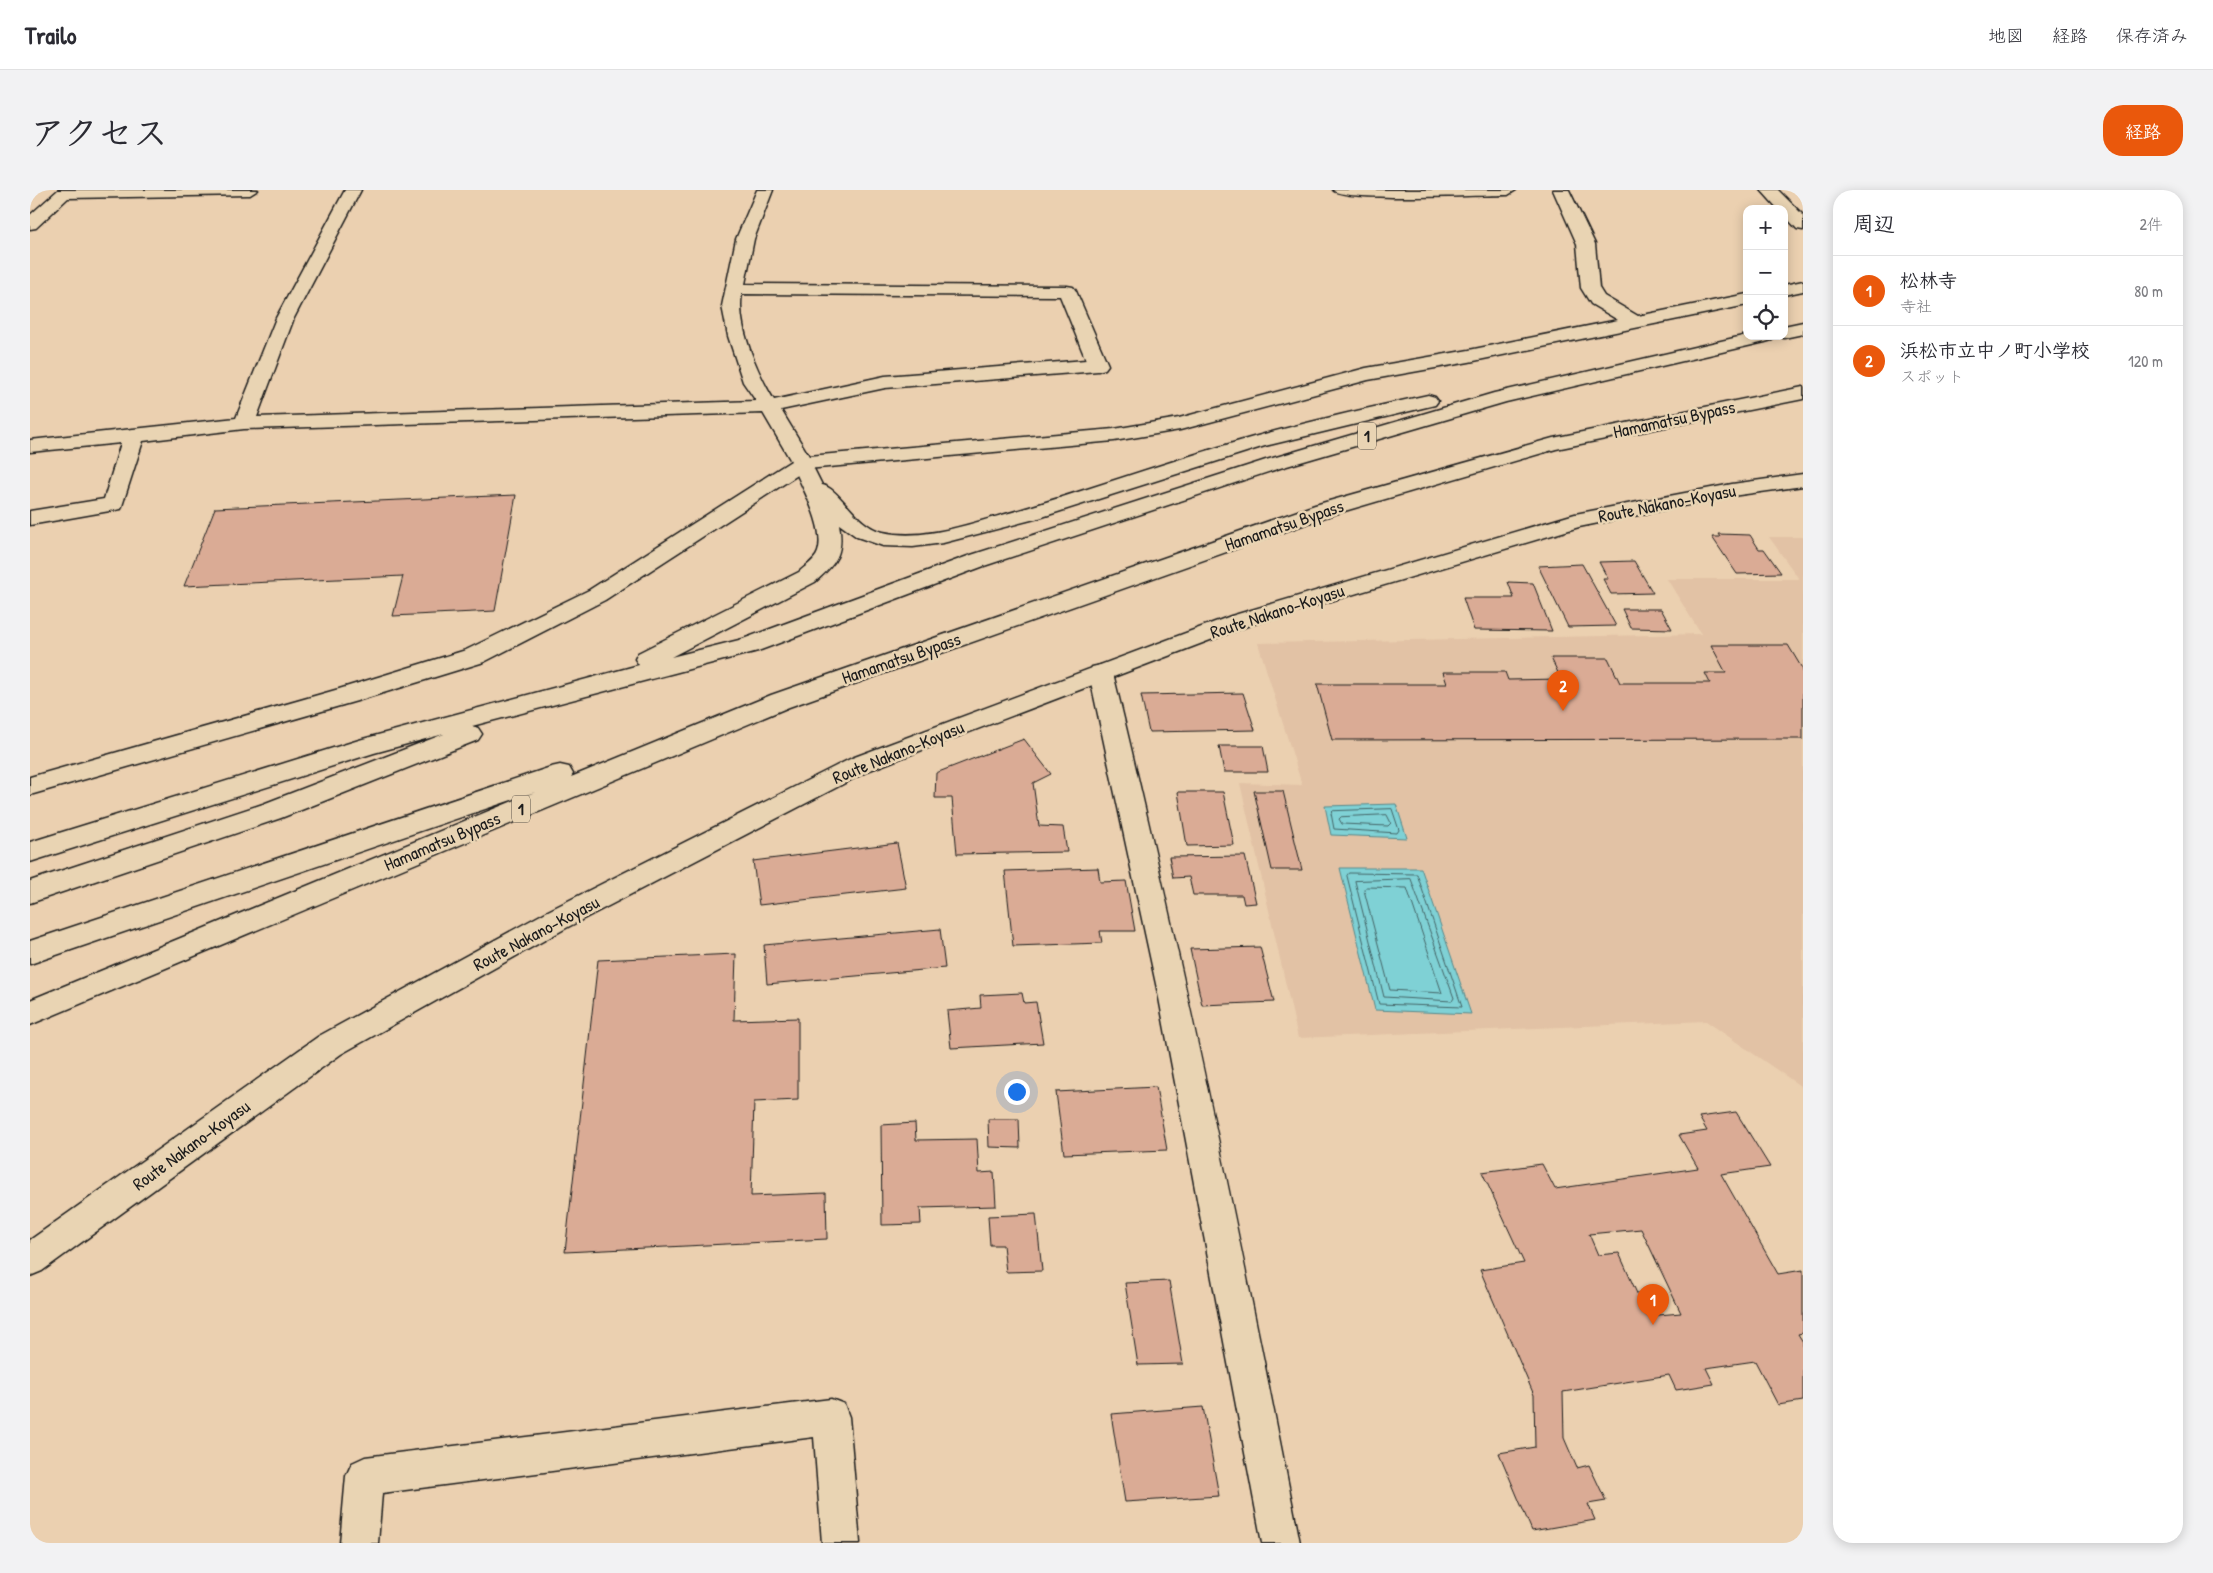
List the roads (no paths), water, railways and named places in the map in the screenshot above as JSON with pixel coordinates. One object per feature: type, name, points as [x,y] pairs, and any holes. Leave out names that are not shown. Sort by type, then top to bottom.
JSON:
[{"type":"main road","points":[[30,224],[64,193],[250,190]]},
{"type":"main road","points":[[244,423],[285,318],[353,190]]},
{"type":"main road","points":[[599,683],[808,577],[822,564],[829,552],[828,524],[802,463],[787,434],[753,382],[737,336],[731,306],[745,239],[765,190]]},
{"type":"main road","points":[[1342,190],[1365,192],[1508,190]]},
{"type":"main road","points":[[1561,190],[1586,244],[1590,288],[1597,300],[1634,321]]},
{"type":"main road","points":[[1769,190],[1803,225]]},
{"type":"main road","points":[[1788,289],[1803,286]]},
{"type":"main road","points":[[30,446],[244,423],[769,407],[885,382],[1098,365],[1067,291],[735,288]]},
{"type":"main road","points":[[30,786],[338,698],[475,656],[597,595],[802,463],[1114,435],[1170,426],[1366,374],[1469,356],[1743,299]]},
{"type":"main road","points":[[1788,331],[1803,328]]},
{"type":"main road","name":"1","points":[[30,852],[368,746],[599,683],[750,645],[976,561],[1273,464],[1522,392],[1748,340]]},
{"type":"main road","points":[[802,463],[834,507],[857,528],[881,539],[904,541],[943,536],[1062,506],[1233,449],[1335,422],[1432,400],[1522,392]]},
{"type":"main road","name":"Hamamatsu Bypass","points":[[30,1013],[780,700],[1323,510],[1553,444],[1803,393]]},
{"type":"main road","name":"1","points":[[1770,400],[1803,398]]},
{"type":"main road","points":[[30,518],[113,504],[134,436]]},
{"type":"main road","name":"Route Nakano-Koyasu","points":[[30,1260],[330,1045],[558,920],[861,764],[1239,620],[1574,521],[1732,490],[1803,480]]},
{"type":"main road","points":[[1101,673],[1153,896],[1234,1294],[1281,1543]]},
{"type":"main road","name":"1","points":[[30,892],[272,811],[599,683]]},
{"type":"main road","points":[[30,953],[780,700]]},
{"type":"main road","points":[[359,1543],[365,1476],[831,1417],[841,1543]]},
{"type":"water","points":[[1396,804],[1407,838],[1331,835],[1325,806]]},
{"type":"water","points":[[1340,868],[1421,868],[1471,1014],[1375,1010]]},
{"type":"place","name":"浜松市立中ノ町小学校","points":[[1563,711]]},
{"type":"place","name":"松林寺","points":[[1653,1325]]}]
